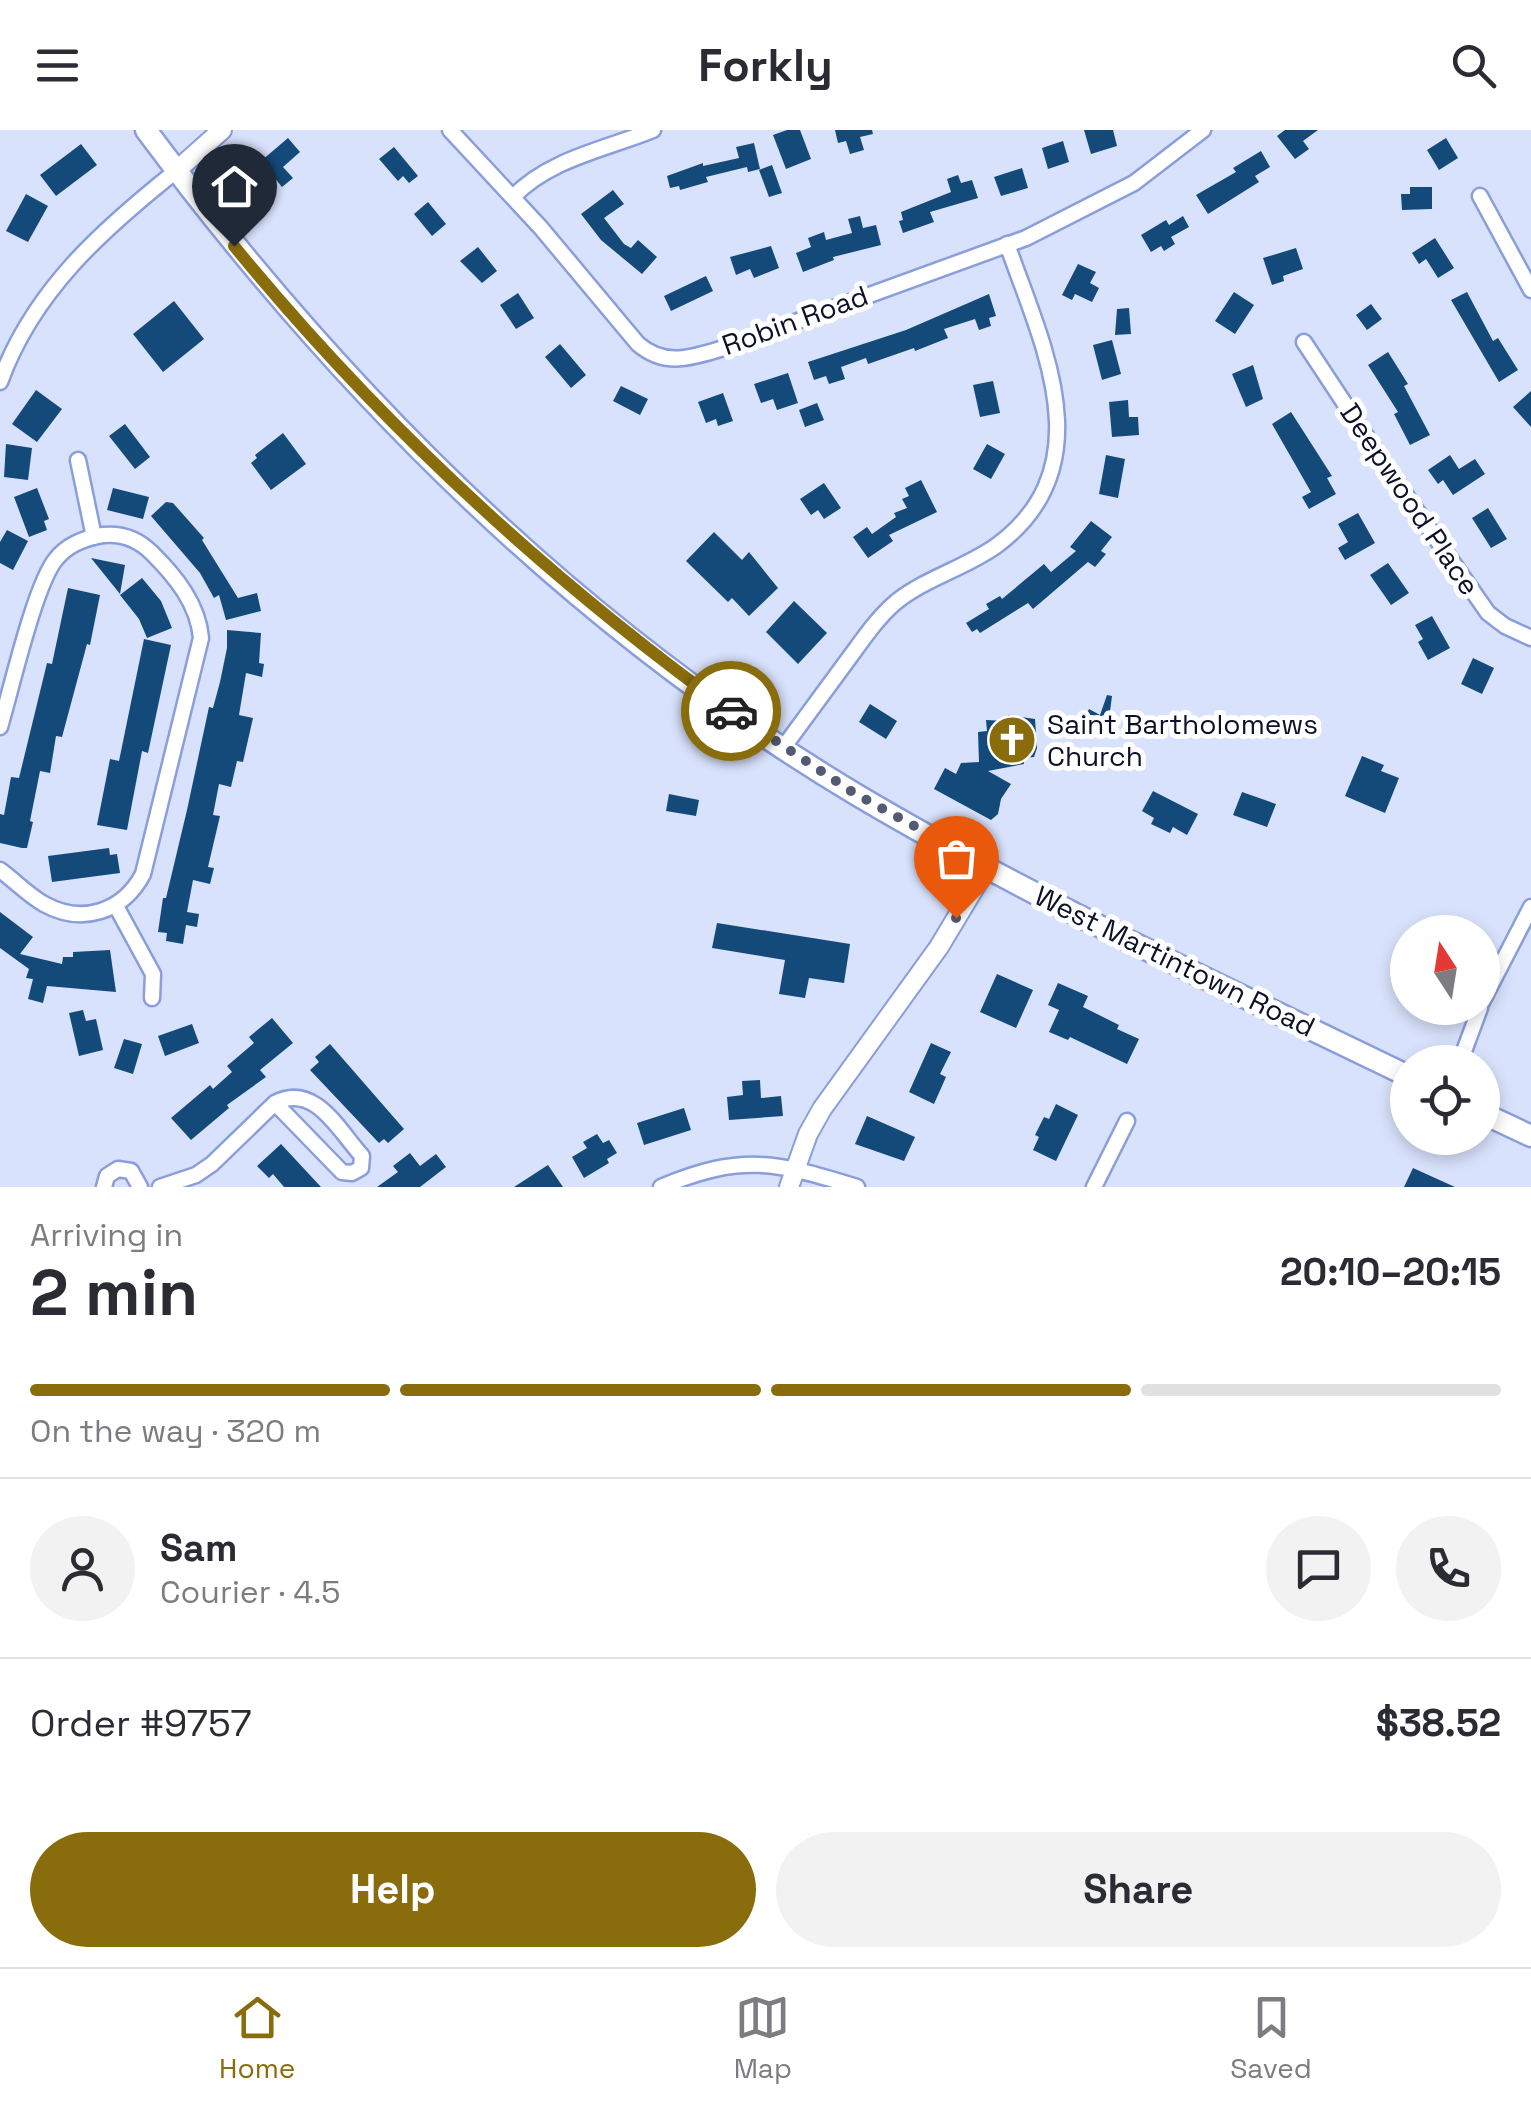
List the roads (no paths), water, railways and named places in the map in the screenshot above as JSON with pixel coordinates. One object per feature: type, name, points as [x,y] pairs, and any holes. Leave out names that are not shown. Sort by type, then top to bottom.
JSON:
[{"type":"main road","name":"West Martintown Road","points":[[146,130],[254,270],[331,357],[450,479],[576,593],[646,649],[854,793],[987,866],[1390,1067]]},
{"type":"main road","points":[[1500,1121],[1531,1136]]},
{"type":"street","points":[[0,382],[31,315],[68,268],[118,219],[222,130]]},
{"type":"street","name":"Robin Road","points":[[450,130],[514,198],[638,344],[654,355],[672,360],[724,348],[1026,238],[1134,183],[1203,130]]},
{"type":"street","points":[[514,198],[526,184],[550,168],[653,130]]},
{"type":"street","points":[[1480,196],[1531,290]]},
{"type":"street","points":[[784,748],[887,610],[912,591],[994,547],[1020,524],[1045,484],[1059,429],[1055,386],[1007,244]]},
{"type":"street","name":"Deepwood Place","points":[[1304,342],[1488,613],[1531,638]]},
{"type":"street","points":[[78,460],[94,537]]},
{"type":"street","points":[[0,727],[47,573],[68,547],[94,537],[121,536],[150,552],[176,578],[195,608],[201,638],[143,874],[116,906],[83,914],[46,905],[0,870]]},
{"type":"street","points":[[789,1187],[808,1134],[830,1097],[938,947],[987,866]]},
{"type":"street","points":[[116,906],[150,966],[152,998]]},
{"type":"street","points":[[1500,968],[1531,907]]},
{"type":"street","points":[[160,1187],[196,1175],[276,1103],[300,1096],[317,1104],[362,1156],[362,1168],[352,1174],[342,1172],[276,1103]]},
{"type":"street","points":[[1094,1187],[1126,1121]]},
{"type":"street","points":[[661,1187],[732,1164],[754,1162],[796,1168],[856,1187]]},
{"type":"street","points":[[104,1187],[107,1176],[118,1169],[131,1171],[141,1187],[150,1187]]},
{"type":"place","name":"Saint Bartholomews Church","points":[[1012,740]]}]
